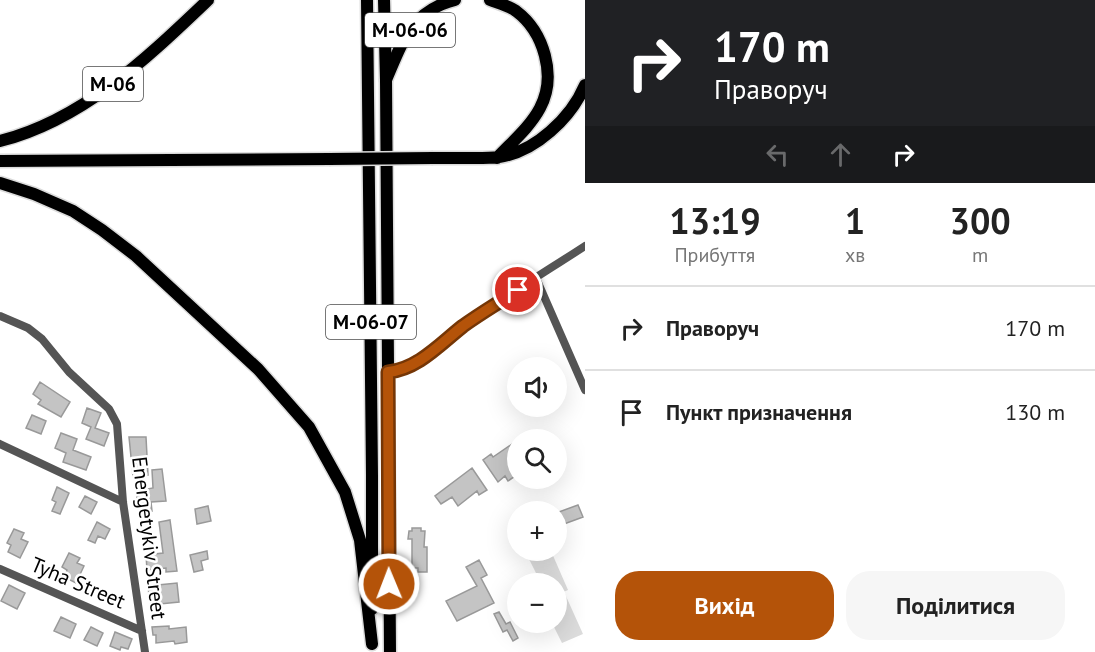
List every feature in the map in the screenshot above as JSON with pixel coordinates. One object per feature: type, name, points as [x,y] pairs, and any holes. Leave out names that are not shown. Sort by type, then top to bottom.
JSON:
[{"type":"main road","name":"М-06","points":[[0,141],[52,123],[104,91],[132,70],[208,0]]},
{"type":"main road","name":"М-06-07","points":[[367,0],[372,648]]},
{"type":"main road","name":"М-06-07","points":[[384,0],[390,652]]},
{"type":"main road","name":"М-06-06","points":[[386,80],[404,38],[422,15],[455,0]]},
{"type":"main road","points":[[490,0],[515,11],[534,30],[543,47],[547,71],[546,91],[540,108],[527,126],[497,158]]},
{"type":"main road","points":[[0,161],[497,158],[513,154],[541,139],[559,123],[578,100],[585,85]]},
{"type":"main road","points":[[0,183],[34,194],[73,211],[136,256],[258,369],[309,427],[345,492],[360,540],[372,648]]},
{"type":"street","points":[[388,372],[400,371],[416,364],[465,325],[585,246]]},
{"type":"street","points":[[536,278],[585,390]]},
{"type":"street","name":"Energetykiv Street","points":[[0,316],[27,328],[42,339],[69,372],[109,409],[118,426],[123,502],[145,652]]},
{"type":"street","points":[[0,444],[123,502]]},
{"type":"street","name":"Tyha Street","points":[[0,569],[142,631]]},
{"type":"shaded area","points":[[530,561],[555,561],[561,573],[536,573]]},
{"type":"shaded area","points":[[567,598],[583,634],[562,643],[557,633],[567,633]]},
{"type":"building","points":[[40,382],[70,402],[61,417],[38,404],[41,400],[33,394]]},
{"type":"building","points":[[87,408],[101,413],[95,428],[109,433],[104,446],[86,439],[91,427],[82,423]]},
{"type":"building","points":[[32,415],[46,421],[41,434],[26,428]]},
{"type":"building","points":[[61,433],[77,439],[73,450],[91,457],[86,470],[63,462],[66,453],[55,448]]},
{"type":"building","points":[[129,437],[146,437],[148,475],[133,477]]},
{"type":"building","points":[[507,447],[507,479],[505,476],[498,482],[483,460],[491,454],[493,457]]},
{"type":"building","points":[[472,468],[487,490],[479,495],[477,491],[458,506],[452,497],[441,504],[435,496]]},
{"type":"building","points":[[162,469],[166,501],[151,502],[152,511],[139,513],[136,491],[153,488],[152,470]]},
{"type":"building","points":[[57,487],[69,493],[60,514],[52,511],[56,502],[52,500]]},
{"type":"building","points":[[85,496],[97,502],[91,514],[79,507]]},
{"type":"building","points":[[578,505],[583,517],[567,523],[567,509]]},
{"type":"building","points":[[208,506],[211,521],[197,524],[195,509]]},
{"type":"building","points":[[170,520],[177,571],[166,572],[166,568],[147,570],[146,555],[163,553],[159,522]]},
{"type":"building","points":[[97,522],[110,529],[105,539],[98,536],[95,543],[88,540]]},
{"type":"building","points":[[412,528],[421,528],[421,531],[425,531],[427,572],[418,572],[418,568],[412,568],[412,539],[408,539]]},
{"type":"building","points":[[14,529],[24,533],[21,539],[28,542],[20,558],[8,552],[11,545],[7,543]]},
{"type":"building","points":[[207,551],[208,559],[201,561],[203,570],[194,572],[190,555]]},
{"type":"building","points":[[69,553],[80,558],[77,563],[84,566],[76,583],[64,577],[67,570],[62,567]]},
{"type":"building","points":[[479,560],[487,575],[481,578],[494,603],[457,621],[446,601],[477,586],[466,567]]},
{"type":"building","points":[[177,583],[179,602],[150,605],[148,586]]},
{"type":"building","points":[[9,585],[25,593],[17,609],[1,601]]},
{"type":"building","points":[[499,612],[507,624],[507,630],[503,632],[494,614]]},
{"type":"building","points":[[61,617],[76,624],[70,638],[54,631]]},
{"type":"building","points":[[169,626],[169,629],[186,627],[187,642],[156,643],[156,635],[153,635],[152,627]]},
{"type":"building","points":[[91,627],[103,633],[97,646],[84,640]]},
{"type":"building","points":[[115,632],[132,639],[128,649],[121,647],[120,650],[110,646]]},
{"type":"building","points":[[509,633],[516,633],[518,638],[513,641]]},
{"type":"route","points":[[389,584],[388,372],[400,371],[416,364],[465,325],[518,290]]}]
